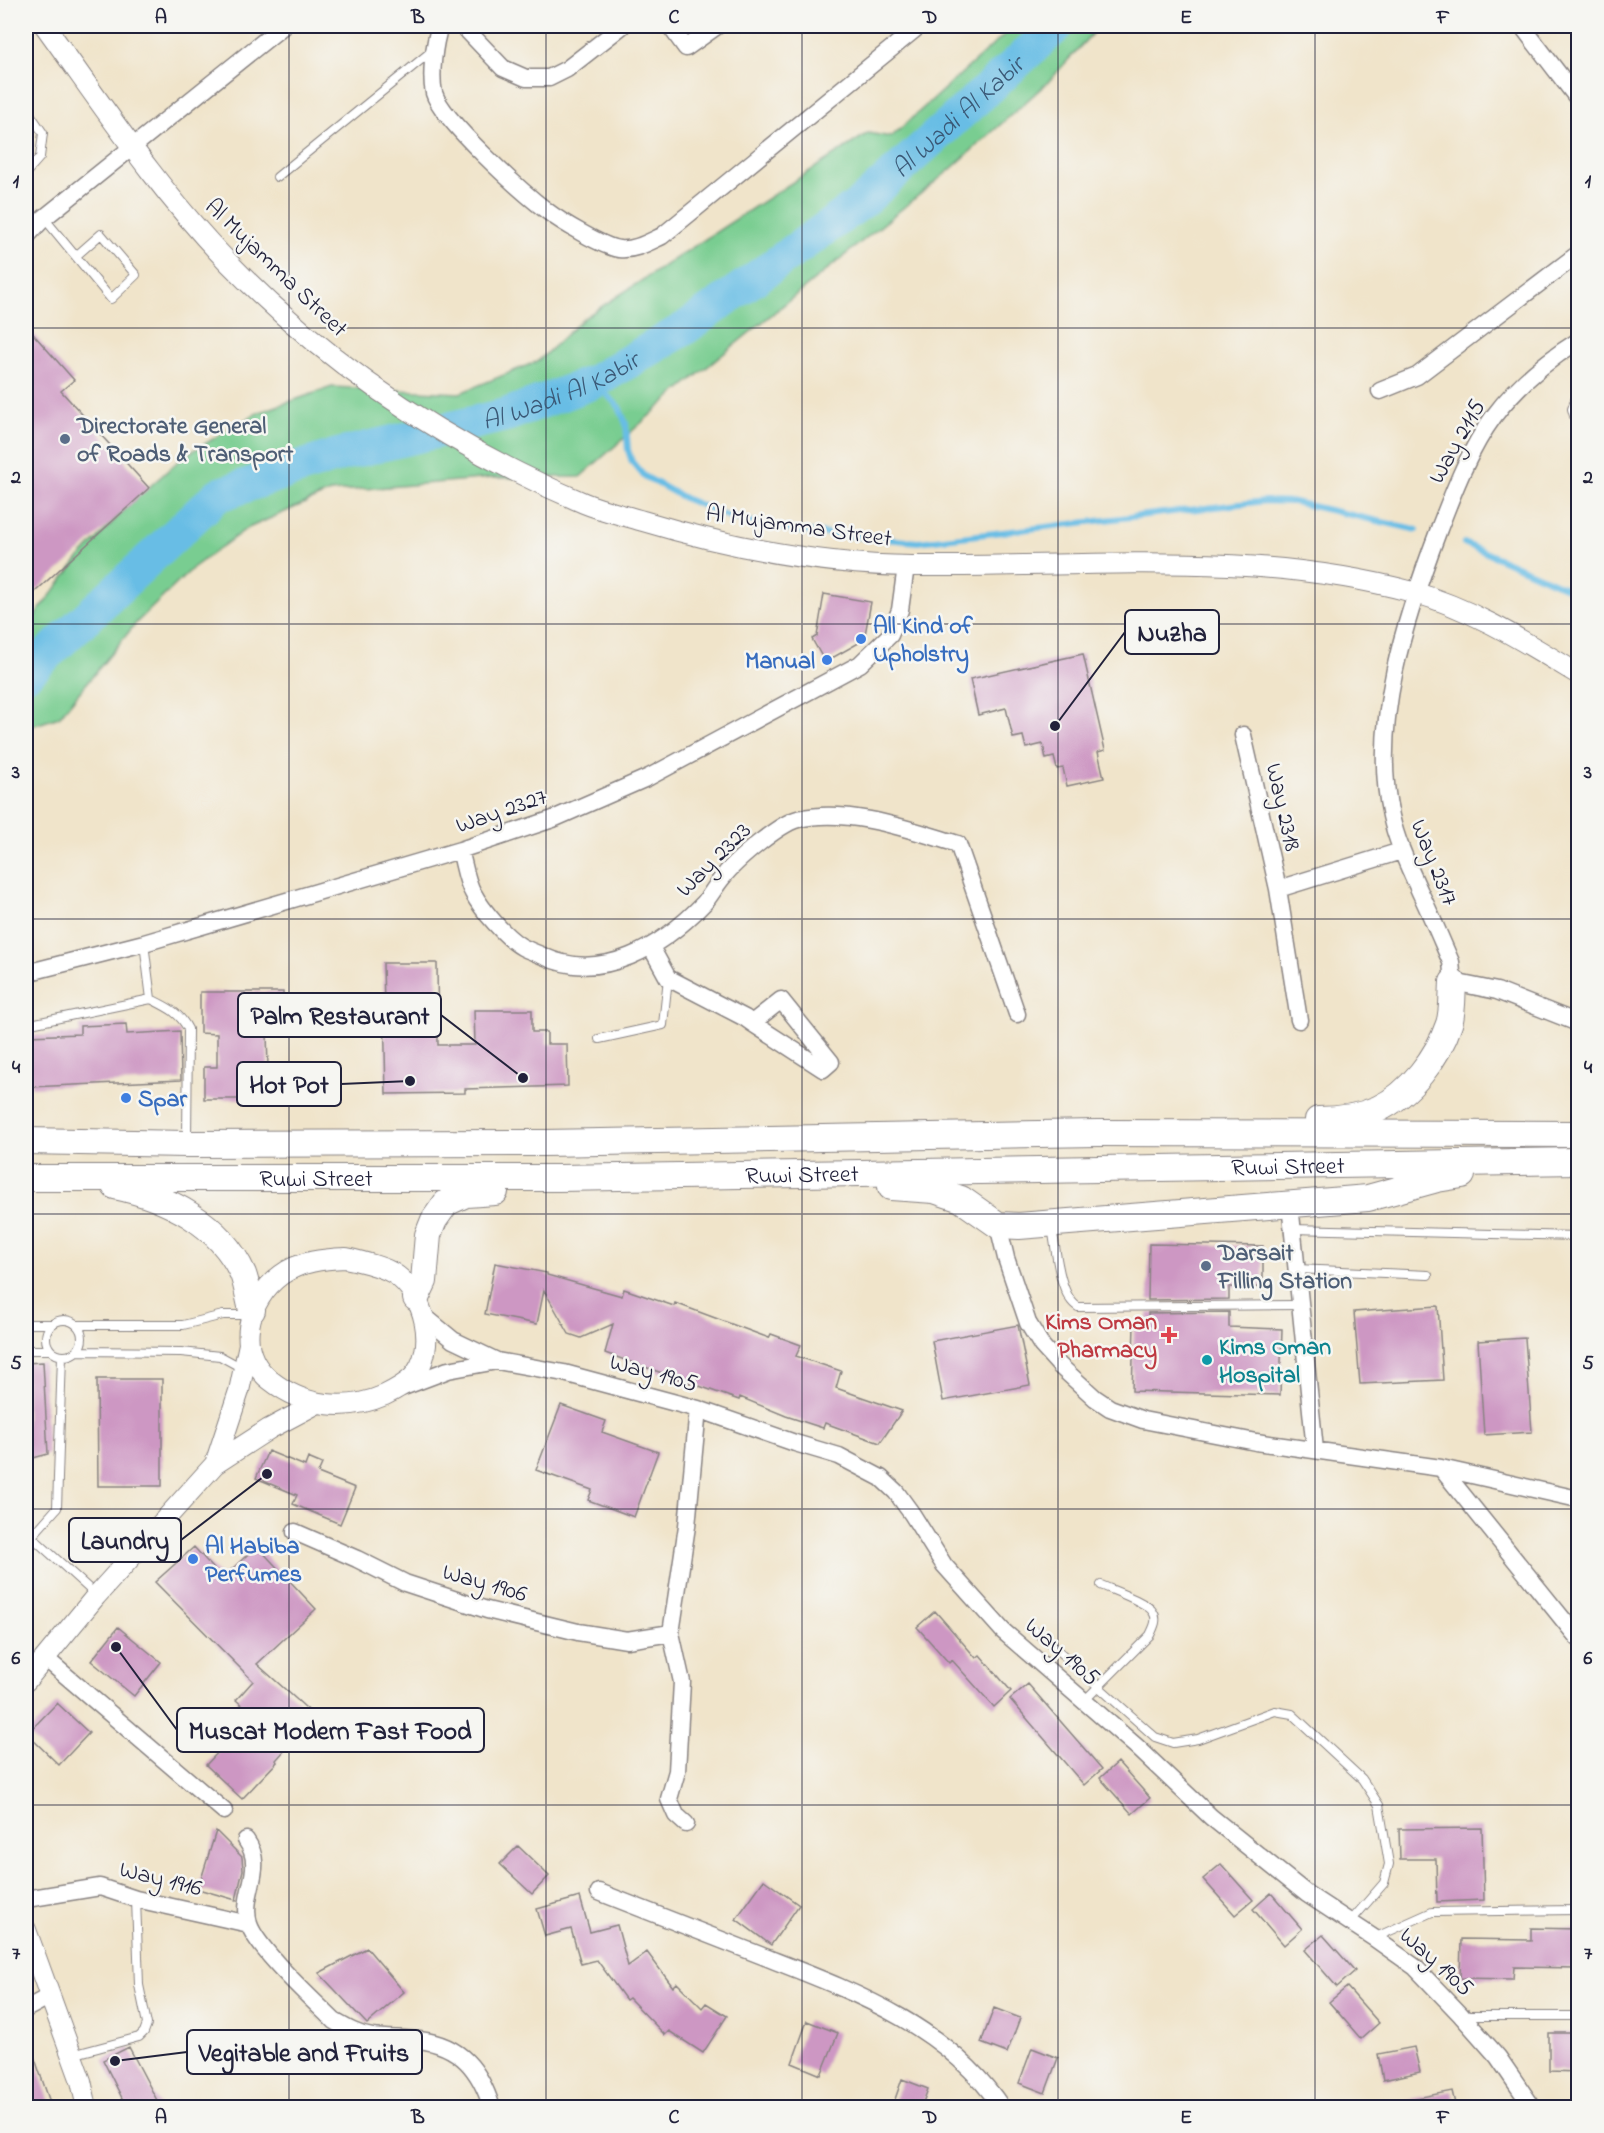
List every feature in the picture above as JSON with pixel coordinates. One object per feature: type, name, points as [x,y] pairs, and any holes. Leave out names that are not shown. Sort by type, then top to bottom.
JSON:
[{"type":"main road","points":[[1098,1133],[1217,1122],[1336,1120],[1377,1109],[1401,1093],[1420,1074],[1434,1054],[1449,1023],[1453,982]]},
{"type":"main road","name":"Ruwi Street","points":[[26,1141],[187,1144],[544,1143],[1098,1133],[1578,1134]]},
{"type":"main road","points":[[775,1174],[837,1184],[934,1190],[961,1199],[998,1225],[1291,1216],[1437,1179],[1572,1161]]},
{"type":"main road","name":"Ruwi Street","points":[[26,1178],[559,1178],[1572,1161]]},
{"type":"main road","points":[[55,1178],[117,1187],[159,1199],[192,1215],[219,1238],[243,1275],[251,1312]]},
{"type":"main road","points":[[420,1307],[428,1235],[434,1220],[446,1203],[466,1194],[521,1190],[559,1178]]},
{"type":"street","name":"Al Mujamma Street","points":[[45,26],[182,210],[227,261],[279,311],[345,366],[449,435],[588,504],[692,536],[754,549],[825,559],[906,566],[1208,563],[1306,571],[1415,593],[1492,622],[1578,674]]},
{"type":"street","points":[[26,237],[44,218],[283,26]]},
{"type":"street","points":[[440,26],[433,49],[435,93],[448,118],[494,164],[548,212],[600,242],[619,249],[636,248],[662,236],[919,26]]},
{"type":"street","points":[[463,26],[503,68],[526,78],[549,78],[567,69],[622,26]]},
{"type":"street","points":[[670,26],[686,48],[717,26]]},
{"type":"street","points":[[1522,26],[1578,99]]},
{"type":"street","points":[[1380,391],[1417,376],[1578,254]]},
{"type":"street","name":"Way 2115","points":[[1415,593],[1459,477],[1494,416],[1517,389],[1546,362],[1578,342]]},
{"type":"street","name":"Way 2327","points":[[26,973],[144,943],[460,850],[554,819],[649,777],[860,664],[890,635],[900,610],[906,566]]},
{"type":"street","name":"Way 2317","points":[[1415,593],[1392,684],[1385,740],[1390,815],[1401,851],[1447,954],[1453,982]]},
{"type":"street","name":"Way 2318","points":[[1243,735],[1278,889],[1299,1020]]},
{"type":"street","name":"Way 2323","points":[[460,850],[473,892],[497,925],[520,946],[575,966],[597,965],[624,959],[651,947],[705,902],[724,875],[776,831],[796,819],[825,816],[859,818],[958,844],[1017,1014]]},
{"type":"street","name":"Way 2318","points":[[1278,889],[1401,851]]},
{"type":"street","points":[[651,947],[668,978],[753,1023],[823,1069],[831,1062],[781,1000],[753,1023]]},
{"type":"street","points":[[1453,982],[1497,991],[1578,1023]]},
{"type":"street","points":[[1291,1216],[1315,1450]]},
{"type":"street","points":[[998,1225],[1006,1258],[1028,1323],[1042,1346],[1095,1398],[1110,1408],[1143,1420],[1256,1442],[1441,1468],[1578,1499]]},
{"type":"street","points":[[215,1464],[244,1370],[249,1344],[251,1312],[258,1299],[282,1274],[301,1265],[323,1259],[346,1258],[372,1264],[394,1274],[407,1285],[420,1307],[424,1354],[412,1377],[398,1389],[355,1405],[335,1406],[316,1404],[291,1394],[265,1376],[255,1361],[249,1344]]},
{"type":"street","name":"Way 1905","points":[[420,1307],[453,1340],[497,1361],[564,1373],[698,1409],[839,1456],[881,1478],[896,1492],[944,1564],[1003,1630],[1137,1747],[1211,1817],[1307,1894],[1415,1967],[1497,2057],[1533,2108]]},
{"type":"street","name":"Way 1905","points":[[398,1389],[448,1370],[497,1361]]},
{"type":"street","points":[[26,1681],[96,1596],[215,1464],[269,1429],[316,1404]]},
{"type":"street","points":[[686,1824],[676,1815],[669,1799],[677,1771],[682,1683],[671,1633],[687,1526],[698,1409]]},
{"type":"street","points":[[1441,1468],[1578,1638]]},
{"type":"street","name":"Way 1906","points":[[295,1532],[405,1583],[487,1610],[578,1632],[627,1640],[671,1633]]},
{"type":"street","points":[[44,1657],[224,1811]]},
{"type":"street","points":[[246,1840],[254,1854],[255,1862],[248,1902],[249,1924],[259,1943],[334,2021],[372,2037],[417,2039],[446,2047],[469,2063],[485,2086],[492,2108]]},
{"type":"street","name":"Way 1916","points":[[26,1899],[100,1887],[136,1899],[249,1924]]},
{"type":"street","points":[[599,1892],[850,1992],[891,2011],[946,2046],[989,2089],[1002,2108]]},
{"type":"street","points":[[26,1930],[88,2102]]},
{"type":"street","points":[[26,2009],[50,1996]]},
{"type":"lane","points":[[277,177],[433,49]]},
{"type":"lane","points":[[26,108],[43,133],[40,157],[26,173]]},
{"type":"lane","points":[[44,218],[111,299],[136,275],[101,234],[76,256]]},
{"type":"lane","points":[[1578,392],[1572,409],[1578,429]]},
{"type":"lane","points":[[144,943],[151,999]]},
{"type":"lane","points":[[599,1039],[663,1025],[668,978]]},
{"type":"lane","points":[[26,1025],[151,999],[172,1009],[181,1017],[188,1029],[187,1144]]},
{"type":"lane","points":[[1291,1216],[1578,1236]]},
{"type":"lane","points":[[1051,1223],[1065,1292],[1072,1304],[1078,1307],[1300,1305]]},
{"type":"lane","points":[[1297,1269],[1428,1275]]},
{"type":"lane","points":[[77,1325],[183,1325],[223,1315],[251,1312]]},
{"type":"lane","points":[[26,1324],[51,1324],[67,1319],[77,1325],[82,1341],[76,1351],[62,1356],[50,1350],[26,1350]]},
{"type":"lane","points":[[50,1350],[46,1334],[51,1324]]},
{"type":"lane","points":[[76,1351],[181,1352],[220,1356],[244,1370]]},
{"type":"lane","points":[[62,1356],[57,1508],[29,1540],[96,1596]]},
{"type":"lane","points":[[1084,1701],[1150,1635],[1156,1622],[1154,1612],[1147,1606],[1101,1585]]},
{"type":"lane","points":[[1036,1631],[1155,1737],[1173,1743],[1198,1739],[1275,1711],[1292,1714],[1362,1779],[1379,1805],[1389,1864],[1383,1883],[1350,1922]]},
{"type":"lane","points":[[72,2055],[130,2040],[139,2037],[144,2032],[147,2024],[139,1985],[136,1899]]},
{"type":"lane","points":[[1374,1938],[1432,1912],[1578,1910]]},
{"type":"lane","points":[[1462,2016],[1578,2016]]},
{"type":"green space","points":[[1014,26],[1099,26],[1049,81],[951,169],[674,394],[580,477],[492,478],[330,492],[246,529],[194,567],[137,622],[59,717],[26,728],[26,627],[81,556],[130,504],[184,456],[257,413],[332,387],[460,393],[538,361],[584,318],[868,133],[891,137]]},
{"type":"building","name":"Directorate General of Roads & Transport","points":[[26,326],[74,380],[61,391],[149,488],[26,600]]},
{"type":"building","points":[[824,594],[871,602],[864,640],[825,662],[812,639],[817,636]]},
{"type":"building","points":[[1083,654],[1105,750],[1098,752],[1104,778],[1067,786],[1063,768],[1057,769],[1054,757],[1046,759],[1043,744],[1026,748],[1023,736],[1013,738],[1006,708],[978,715],[970,679]]},
{"type":"building","points":[[383,963],[437,963],[438,1045],[475,1045],[474,1010],[532,1010],[532,1032],[547,1032],[547,1044],[567,1044],[568,1086],[465,1089],[465,1093],[386,1094]]},
{"type":"building","points":[[200,992],[283,992],[284,1034],[267,1034],[268,1067],[283,1067],[283,1099],[204,1099],[204,1067],[217,1067],[217,1034],[200,1033]]},
{"type":"building","points":[[126,1024],[127,1034],[180,1031],[181,1080],[31,1087],[29,1036],[80,1034],[80,1026]]},
{"type":"building","name":"Darsait Filling Station","points":[[1149,1244],[1263,1246],[1263,1287],[1229,1287],[1229,1299],[1148,1300]]},
{"type":"building","points":[[495,1263],[547,1273],[547,1275],[622,1296],[624,1289],[674,1306],[675,1303],[769,1338],[771,1334],[801,1345],[796,1356],[841,1371],[836,1388],[902,1411],[880,1443],[825,1423],[823,1428],[786,1416],[740,1397],[739,1400],[605,1353],[613,1324],[581,1338],[569,1334],[544,1290],[537,1324],[485,1314]]},
{"type":"building","points":[[1438,1306],[1443,1380],[1360,1384],[1354,1312]]},
{"type":"building","name":"Kims Oman Hospital","points":[[1229,1312],[1229,1327],[1282,1329],[1280,1395],[1132,1391],[1134,1325],[1148,1325],[1148,1313]]},
{"type":"building","points":[[1018,1325],[1030,1385],[943,1401],[932,1341]]},
{"type":"building","points":[[1525,1338],[1532,1432],[1484,1435],[1478,1341]]},
{"type":"building","points":[[43,1362],[48,1454],[26,1460],[26,1363]]},
{"type":"building","points":[[97,1379],[162,1379],[162,1486],[98,1486]]},
{"type":"building","points":[[561,1405],[606,1421],[602,1432],[658,1452],[634,1517],[588,1500],[592,1490],[536,1470]]},
{"type":"building","points":[[268,1451],[305,1466],[308,1458],[322,1464],[318,1473],[355,1488],[340,1524],[293,1504],[297,1495],[256,1478]]},
{"type":"building","points":[[257,1546],[316,1609],[257,1664],[315,1716],[276,1760],[277,1762],[242,1799],[206,1765],[253,1715],[236,1700],[253,1681],[155,1582],[194,1547],[222,1578]]},
{"type":"building","points":[[935,1611],[976,1658],[980,1655],[1011,1691],[994,1707],[952,1660],[949,1663],[917,1627]]},
{"type":"building","points":[[118,1627],[161,1662],[134,1696],[91,1661]]},
{"type":"building","points":[[1028,1684],[1102,1769],[1084,1785],[1010,1699]]},
{"type":"building","points":[[57,1703],[89,1733],[59,1765],[27,1734]]},
{"type":"building","points":[[1118,1762],[1150,1798],[1132,1814],[1100,1778]]},
{"type":"building","points":[[1482,1828],[1484,1900],[1437,1902],[1436,1859],[1400,1859],[1399,1829]]},
{"type":"building","points":[[216,1831],[242,1857],[243,1870],[236,1900],[198,1889]]},
{"type":"building","points":[[518,1846],[549,1876],[532,1894],[500,1864]]},
{"type":"building","points":[[1221,1864],[1253,1900],[1235,1915],[1203,1879]]},
{"type":"building","points":[[764,1880],[799,1905],[771,1945],[736,1919]]},
{"type":"building","points":[[1271,1893],[1302,1929],[1284,1945],[1253,1909]]},
{"type":"building","points":[[580,1897],[590,1932],[617,1925],[628,1966],[647,1952],[673,1987],[677,1983],[702,2008],[706,2003],[727,2016],[703,2053],[669,2031],[665,2035],[629,1998],[626,2000],[597,1960],[581,1964],[571,1929],[545,1936],[537,1909]]},
{"type":"building","points":[[1531,1928],[1578,1929],[1578,1968],[1514,1967],[1513,1979],[1460,1978],[1461,1939],[1531,1940]]},
{"type":"building","points":[[1323,1935],[1355,1971],[1337,1987],[1305,1950]]},
{"type":"building","points":[[367,1948],[404,1992],[367,2024],[319,1973]]},
{"type":"building","points":[[1347,1987],[1379,2023],[1361,2039],[1329,2002]]},
{"type":"building","points":[[994,2008],[1020,2018],[1007,2053],[981,2043]]},
{"type":"building","points":[[807,2021],[838,2033],[821,2075],[792,2063]]},
{"type":"building","points":[[1549,2033],[1578,2033],[1578,2072],[1549,2071]]},
{"type":"building","points":[[28,2039],[52,2108],[26,2108],[26,2040]]},
{"type":"building","points":[[129,2047],[161,2108],[127,2108],[103,2060]]},
{"type":"building","points":[[1414,2047],[1420,2072],[1383,2080],[1378,2054]]},
{"type":"building","points":[[1032,2048],[1058,2058],[1045,2093],[1019,2083]]},
{"type":"building","points":[[902,2079],[928,2089],[921,2108],[892,2108]]},
{"type":"building","points":[[1452,2091],[1456,2108],[1406,2108],[1406,2100]]},
{"type":"waterway","name":"Al Wadi Al Kabir","points":[[26,674],[218,495],[338,455],[506,415],[594,382],[684,329],[865,200],[1057,26]]},
{"type":"waterway","points":[[594,382],[619,407],[626,424],[628,450],[632,462],[644,476],[686,499],[732,518],[797,531],[918,542],[1265,501],[1294,502],[1417,530]]},
{"type":"waterway","points":[[1464,543],[1578,593]]},
{"type":"place","name":"Directorate General of Roads & Transport","points":[[65,439]]},
{"type":"place","name":"All Kind of Upholstry","points":[[861,639]]},
{"type":"place","name":"Manual","points":[[827,660]]},
{"type":"place","name":"Nuzha","points":[[1055,726]]},
{"type":"place","name":"Palm Restaurant","points":[[523,1078]]},
{"type":"place","name":"Hot Pot","points":[[410,1081]]},
{"type":"place","name":"Spar","points":[[126,1098]]},
{"type":"place","name":"Darsait Filling Station","points":[[1206,1266]]},
{"type":"place","name":"Kims Oman Pharmacy","points":[[1169,1335]]},
{"type":"place","name":"Kims Oman Hospital","points":[[1207,1360]]},
{"type":"place","name":"Laundry","points":[[267,1474]]},
{"type":"place","name":"Al Habiba Perfumes","points":[[193,1559]]},
{"type":"place","name":"Muscat Modern Fast Food","points":[[116,1647]]},
{"type":"place","name":"Vegitable and Fruits","points":[[115,2061]]}]
